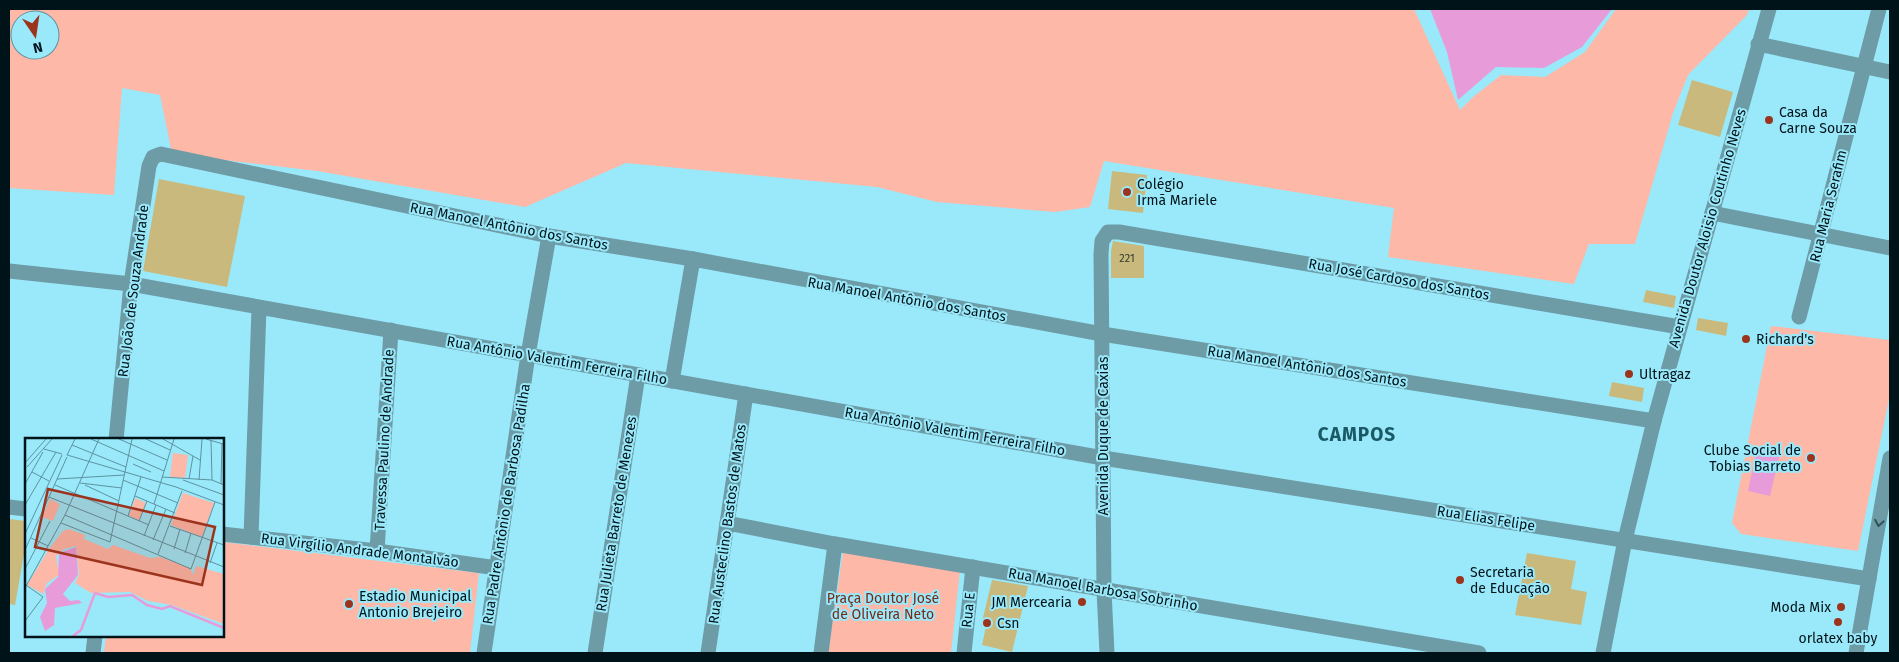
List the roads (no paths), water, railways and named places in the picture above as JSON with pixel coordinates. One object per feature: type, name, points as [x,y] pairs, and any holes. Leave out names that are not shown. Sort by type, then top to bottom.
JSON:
[{"type":"street","name":"Avenida Doutor Aloisio Coutinho Neves","points":[[1603,653],[1625,540],[1654,421],[1769,9]]},
{"type":"street","name":"Rua Maria Serafim","points":[[1799,317],[1879,9]]},
{"type":"street","points":[[1758,44],[1890,72]]},
{"type":"street","name":"Rua Manoel Antônio dos Santos","points":[[165,154],[549,236],[693,259],[1102,334],[1654,421]]},
{"type":"street","name":"Rua João de Souza Andrade","points":[[116,438],[131,284],[149,166],[153,158],[165,154]]},
{"type":"street","points":[[1712,213],[1890,248]]},
{"type":"street","name":"Avenida Duque de Caxias","points":[[1107,653],[1104,590],[1102,241],[1108,232],[1118,232]]},
{"type":"street","name":"Rua José Cardoso dos Santos","points":[[1118,232],[1680,327]]},
{"type":"street","name":"Rua Padre Antônio de Barbosa Padilha","points":[[484,653],[528,355],[549,236]]},
{"type":"street","points":[[672,381],[693,259]]},
{"type":"street","name":"Rua Antônio Valentim Ferreira Filho","points":[[9,271],[131,284],[1103,458]]},
{"type":"street","points":[[251,537],[259,308]]},
{"type":"street","name":"Travessa Paulino de Andrade","points":[[378,551],[391,330]]},
{"type":"street","name":"Rua Julieta Barreto de Menezes","points":[[595,653],[638,375]]},
{"type":"street","name":"Rua Austeclino Bastos de Matos","points":[[708,653],[746,394]]},
{"type":"street","name":"Rua Elias Felipe","points":[[1103,458],[1869,579]]},
{"type":"street","points":[[1856,653],[1890,458]]},
{"type":"street","points":[[9,507],[25,509]]},
{"type":"street","name":"Rua Manoel Barbosa Sobrinho","points":[[727,523],[835,544],[1479,653]]},
{"type":"street","name":"Rua Virgílio Andrade Montalvão","points":[[224,534],[378,551],[496,568]]},
{"type":"street","points":[[822,653],[835,544]]},
{"type":"street","name":"Rua E","points":[[964,653],[973,567]]},
{"type":"street","points":[[93,653],[95,637]]},
{"type":"place","name":"Casa da Carne Souza","points":[[1769,120]]},
{"type":"place","name":"Colégio Irmã Mariele","points":[[1127,192]]},
{"type":"place","name":"Richard's","points":[[1746,339]]},
{"type":"place","name":"Ultragaz","points":[[1629,374]]},
{"type":"place","name":"Clube Social de Tobias Barreto","points":[[1811,458]]},
{"type":"place","name":"Secretaria de Educação","points":[[1460,580]]},
{"type":"place","name":"JM Mercearia","points":[[1082,602]]},
{"type":"place","name":"Estadio Municipal Antonio Brejeiro","points":[[349,604]]},
{"type":"place","name":"Moda Mix","points":[[1841,607]]},
{"type":"place","name":"orlatex baby","points":[[1838,622]]},
{"type":"place","name":"Csn","points":[[987,623]]},
{"type":"district","name":"CAMPOS","points":[[1357,434]]},
{"type":"park label","name":"Praça Doutor José de Oliveira Neto","points":[[883,606]]}]
